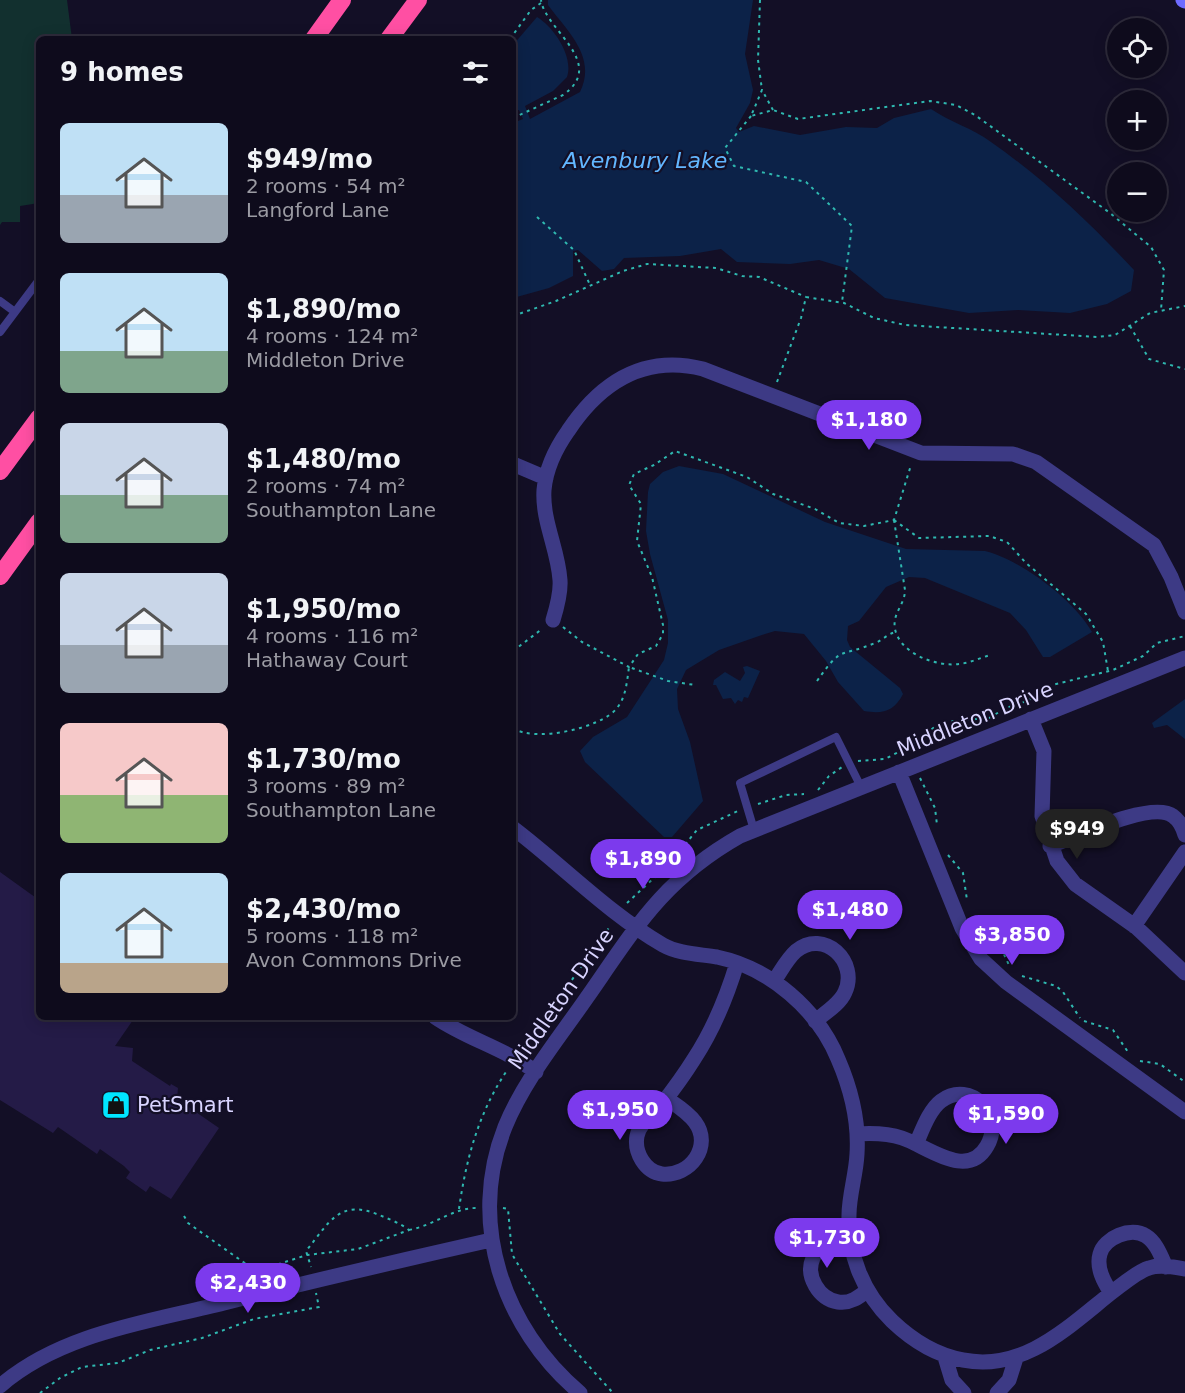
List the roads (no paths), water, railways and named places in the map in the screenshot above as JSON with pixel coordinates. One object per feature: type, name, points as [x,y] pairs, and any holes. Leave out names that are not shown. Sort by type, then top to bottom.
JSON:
[{"type":"highway","points":[[316,36],[342,0]]},
{"type":"highway","points":[[392,36],[418,0]]},
{"type":"highway","points":[[0,471],[36,422]]},
{"type":"highway","points":[[0,576],[36,526]]},
{"type":"street","points":[[554,620],[560,580],[544,505],[546,478],[555,451],[580,412],[601,390],[636,372],[661,366],[691,366],[915,451],[935,455],[1013,454],[1047,467],[1154,545],[1185,612]]},
{"type":"street","points":[[516,465],[546,478]]},
{"type":"street","name":"Middleton Drive","points":[[580,1393],[551,1367],[526,1333],[506,1295],[491,1240],[490,1207],[493,1173],[501,1139],[521,1095],[656,901],[686,871],[721,847],[754,830],[1185,658]]},
{"type":"street","points":[[1031,719],[1044,751],[1042,816],[1050,846],[1057,861],[1075,884],[1134,926],[1185,973]]},
{"type":"street","points":[[898,772],[962,928],[981,959],[1006,982],[1185,1112]]},
{"type":"street","points":[[1050,846],[1154,810],[1173,816],[1185,835]]},
{"type":"street","points":[[516,830],[619,913],[669,948],[737,963],[774,981],[815,1022],[838,1058],[854,1109],[857,1134],[849,1228],[852,1254],[868,1290],[899,1328],[915,1340],[945,1357],[980,1363],[1016,1358],[1043,1345],[1148,1268],[1185,1269]]},
{"type":"street","points":[[1134,926],[1185,852]]},
{"type":"street","points":[[774,981],[797,950],[806,946],[823,944],[840,955],[847,963],[845,992],[815,1022]]},
{"type":"street","points":[[666,1098],[695,1121],[699,1129],[700,1144],[695,1161],[690,1166],[680,1172],[662,1174],[653,1172],[642,1160],[636,1145],[637,1137],[642,1124],[666,1098],[703,1045],[737,963]]},
{"type":"street","points":[[439,1020],[457,1032],[516,1058],[536,1072]]},
{"type":"street","points":[[857,1134],[883,1133],[916,1144],[949,1160],[968,1160],[984,1152],[989,1144],[993,1133],[988,1110],[975,1098],[956,1095],[947,1098],[936,1106],[916,1144]]},
{"type":"street","points":[[849,1228],[824,1245],[813,1258],[811,1271],[813,1283],[823,1295],[838,1302],[853,1300],[868,1290]]},
{"type":"street","points":[[1111,1293],[1101,1274],[1099,1256],[1103,1248],[1116,1237],[1130,1233],[1145,1235],[1153,1243],[1166,1267]]},
{"type":"street","points":[[0,1386],[44,1356],[91,1337],[314,1281],[491,1240]]},
{"type":"street","points":[[945,1357],[952,1380],[964,1393]]},
{"type":"street","points":[[997,1393],[1009,1380],[1016,1358]]},
{"type":"lane","points":[[0,332],[36,284]]},
{"type":"lane","points":[[0,301],[15,312]]},
{"type":"lane","points":[[754,830],[740,783],[836,737],[861,787]]},
{"type":"water","name":"Avenbury Lake","points":[[548,0],[753,0],[745,54],[753,90],[750,103],[736,128],[739,132],[754,126],[800,135],[846,127],[877,128],[894,118],[931,109],[991,142],[1066,202],[1134,270],[1131,291],[1107,304],[1070,313],[1018,310],[969,313],[885,298],[849,269],[819,260],[790,264],[737,262],[721,249],[680,256],[624,258],[614,269],[602,271],[578,250],[573,251],[573,276],[549,288],[516,297],[516,122],[523,119],[519,110],[516,110],[516,42],[537,17],[550,28],[561,43],[568,61],[568,69],[567,77],[553,91],[525,106],[530,119],[580,92],[584,79],[583,56],[571,35],[548,5]]},
{"type":"water","points":[[679,466],[723,474],[825,522],[906,549],[985,551],[999,556],[1030,572],[1060,595],[1073,607],[1092,632],[1050,657],[1043,657],[1026,630],[1010,613],[925,578],[909,577],[886,587],[859,621],[848,626],[847,640],[850,647],[900,688],[903,694],[896,705],[882,712],[864,711],[838,682],[826,661],[804,634],[775,631],[719,650],[686,670],[677,689],[678,709],[690,742],[703,801],[672,837],[664,837],[585,762],[580,751],[593,737],[627,717],[664,660],[668,643],[668,620],[646,531],[648,492],[650,484],[663,472]]},
{"type":"water","points":[[747,666],[760,671],[748,698],[744,697],[742,702],[738,700],[735,704],[731,698],[723,699],[716,685],[713,685],[714,680],[725,672],[740,681],[745,673],[743,667]]},
{"type":"water","points":[[1185,699],[1185,739],[1167,725],[1154,728],[1152,723]]},
{"type":"place","name":"PetSmart","points":[[116,1105]]}]
